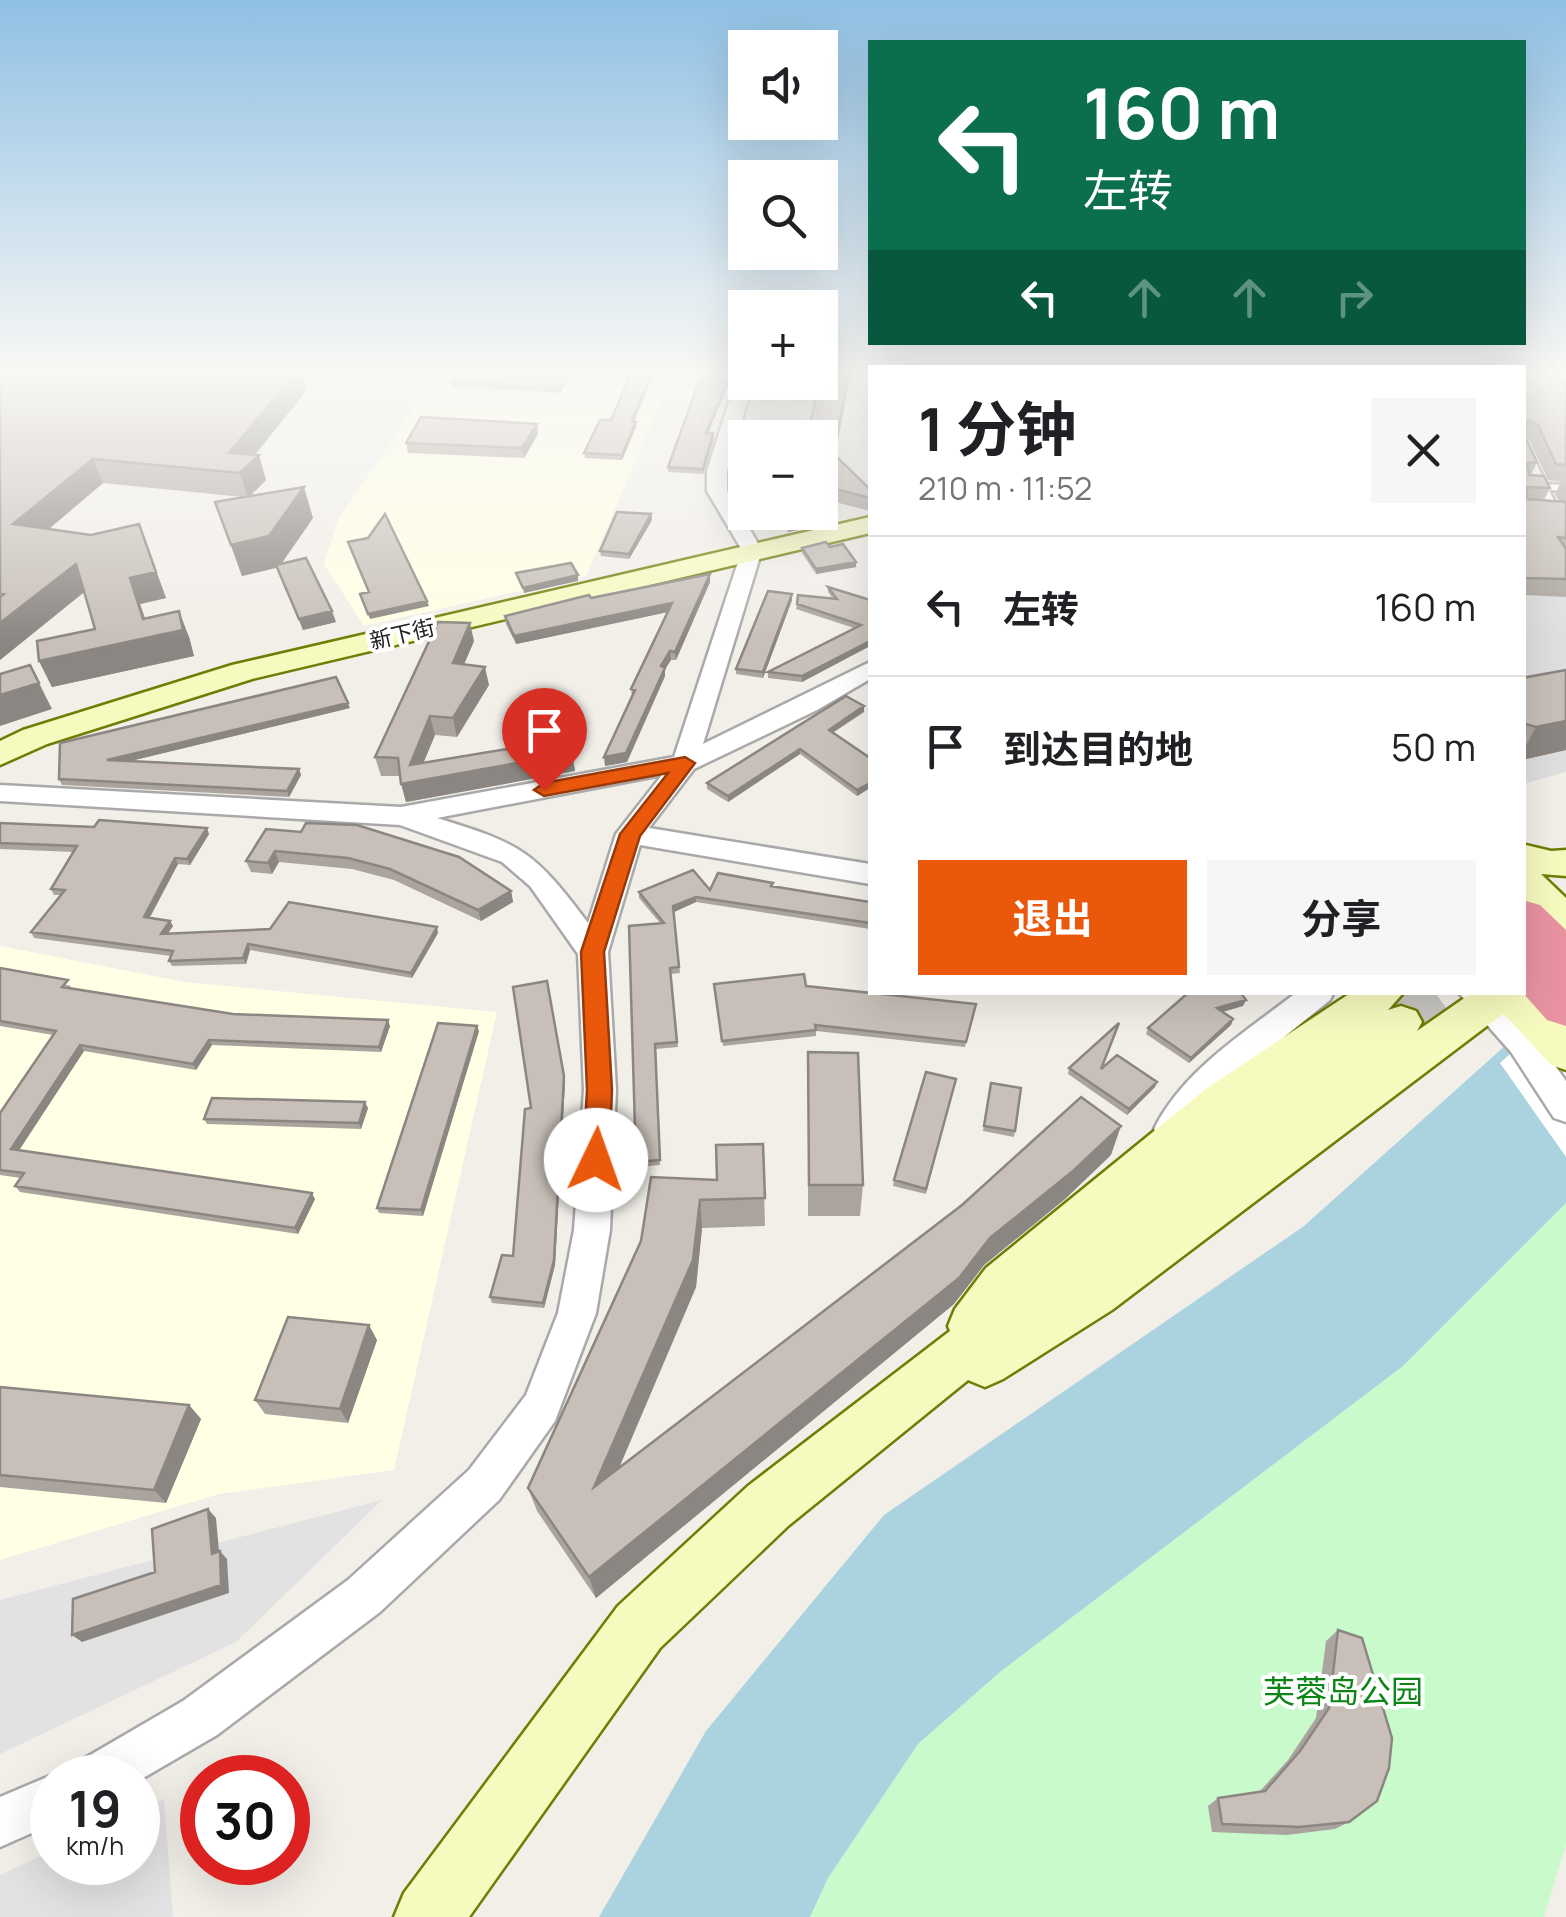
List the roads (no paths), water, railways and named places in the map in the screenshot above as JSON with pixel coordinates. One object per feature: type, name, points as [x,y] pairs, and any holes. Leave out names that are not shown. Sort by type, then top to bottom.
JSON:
[{"type":"main road","name":"新下街","points":[[0,754],[35,737],[242,672],[868,516]]},
{"type":"main road","name":"新下街","points":[[0,743],[33,728],[241,664],[751,546],[868,525]]},
{"type":"main road","points":[[1526,860],[1566,863],[1566,875]]},
{"type":"main road","points":[[1526,882],[1566,922]]},
{"type":"main road","points":[[938,1373],[1004,1284],[1223,1101],[1399,1013],[1523,995],[1566,1052]]},
{"type":"main road","points":[[428,1917],[640,1627],[768,1506],[1399,1013]]},
{"type":"street","points":[[136,1755],[200,1718],[364,1596],[484,1484],[540,1407],[577,1314],[592,1230],[600,1090],[592,952],[630,834],[685,763],[751,546],[717,490],[718,463]]},
{"type":"street","points":[[0,793],[402,816],[685,763],[808,705],[868,671]]},
{"type":"street","points":[[402,816],[512,856],[540,879],[592,952]]},
{"type":"street","points":[[630,834],[868,874]]},
{"type":"street","points":[[1526,863],[1566,903]]},
{"type":"street","points":[[1135,1174],[1209,1079],[1314,995]]},
{"type":"street","points":[[1523,995],[1566,1108]]},
{"type":"street","points":[[0,1822],[30,1809]]},
{"type":"lane","points":[[1531,463],[1560,514]]},
{"type":"lane","points":[[1526,485],[1566,488]]},
{"type":"lane","points":[[1539,512],[1560,514]]},
{"type":"water","points":[[1566,991],[1566,1203],[1403,1366],[1000,1672],[918,1744],[828,1878],[810,1917],[599,1917],[706,1731],[884,1515],[1304,1226]]},
{"type":"tunnel","points":[[1401,1022],[1440,995]]},
{"type":"park label","name":"芙蓉岛公园","points":[[1343,1691]]}]
